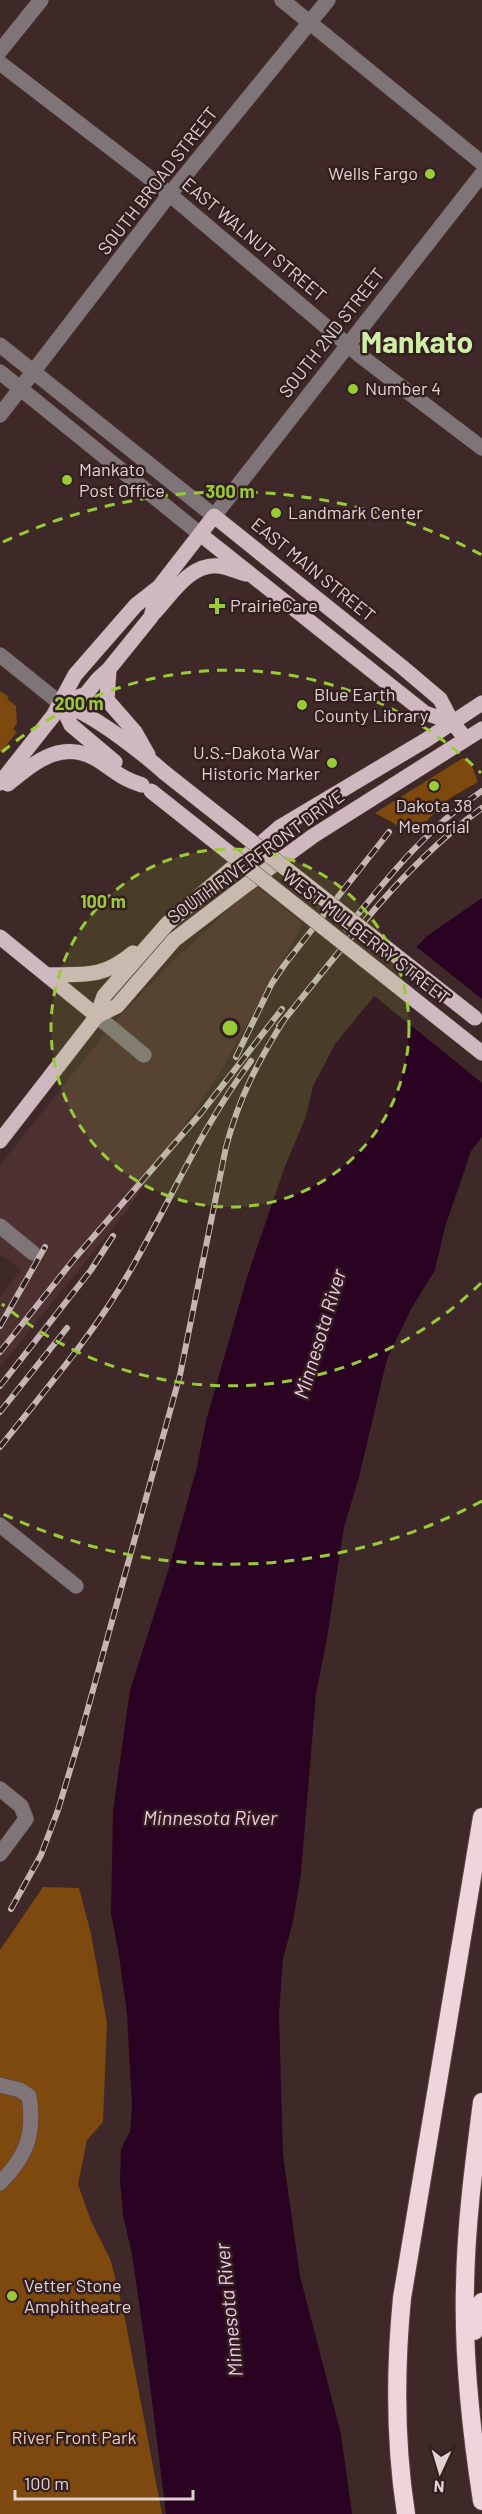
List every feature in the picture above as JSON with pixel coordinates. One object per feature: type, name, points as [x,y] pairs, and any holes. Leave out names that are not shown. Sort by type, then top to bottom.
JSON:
[{"type":"highway","points":[[406,2514],[399,2455],[397,2399],[397,2348],[402,2298],[482,1817]]},
{"type":"highway","points":[[482,2103],[470,2193],[465,2336],[472,2428],[482,2501]]},
{"type":"highway","points":[[467,2235],[474,2267],[482,2278]]},
{"type":"highway","points":[[472,2428],[474,2319],[476,2310],[482,2302]]},
{"type":"main road","points":[[0,783],[61,704],[75,675],[136,605],[159,587],[214,516]]},
{"type":"main road","name":"EAST MAIN STREET","points":[[214,516],[440,699],[452,722],[466,738]]},
{"type":"main road","name":"EAST MAIN STREET","points":[[200,534],[425,713],[452,722]]},
{"type":"main road","points":[[61,704],[86,694],[151,616],[189,575],[205,567],[220,566],[255,577]]},
{"type":"main road","points":[[151,616],[159,587]]},
{"type":"main road","points":[[109,669],[108,699],[135,732],[151,760]]},
{"type":"main road","name":"SOUTH RIVERFRONT DRIVE","points":[[97,1016],[104,996],[167,924],[280,827],[482,703]]},
{"type":"main road","points":[[61,704],[76,708],[151,760]]},
{"type":"main road","points":[[61,704],[71,725],[147,788]]},
{"type":"main road","name":"SOUTH RIVERFRONT DRIVE","points":[[97,1016],[117,1006],[174,940],[201,919],[314,836],[482,729]]},
{"type":"main road","points":[[0,790],[39,758],[68,752],[80,753],[99,760],[122,779],[147,788]]},
{"type":"main road","name":"WEST MULBERRY STREET","points":[[151,760],[479,1021]]},
{"type":"main road","name":"WEST MULBERRY STREET","points":[[147,788],[482,1053]]},
{"type":"main road","points":[[47,975],[86,975],[112,969],[167,924]]},
{"type":"main road","points":[[0,931],[5,941],[97,1016],[0,1142]]},
{"type":"street","points":[[0,51],[41,0]]},
{"type":"street","points":[[282,0],[482,163]]},
{"type":"street","name":"SOUTH BROAD STREET","points":[[0,415],[170,195],[328,0]]},
{"type":"street","name":"EAST WALNUT STREET","points":[[0,63],[170,195],[348,345],[482,448]]},
{"type":"street","name":"SOUTH 2ND STREET","points":[[214,516],[482,174]]},
{"type":"street","name":"EAST MAIN STREET","points":[[0,345],[214,516]]},
{"type":"street","name":"EAST MAIN STREET","points":[[0,372],[200,534]]},
{"type":"street","points":[[0,655],[61,704]]},
{"type":"street","points":[[97,1016],[144,1055]]},
{"type":"street","points":[[0,1226],[33,1253]]},
{"type":"street","points":[[0,1525],[76,1586]]},
{"type":"street","points":[[0,1790],[21,1806],[26,1819],[0,1854]]},
{"type":"street","points":[[0,2085],[20,2090],[29,2096],[31,2109],[29,2140],[22,2157],[0,2183]]},
{"type":"shaded area","points":[[255,885],[303,924],[217,1078],[125,1213],[0,1367],[0,1298],[21,1270],[0,1254],[0,1165],[116,1020],[172,962]]},
{"type":"green space","points":[[0,691],[16,706],[17,723],[13,729],[17,732],[0,753]]},
{"type":"green space","points":[[463,758],[470,761],[478,782],[450,798],[413,834],[375,813]]},
{"type":"green space","name":"River Front Park","points":[[43,1887],[79,1888],[91,1934],[107,2023],[103,2122],[87,2140],[78,2184],[91,2221],[111,2261],[125,2319],[162,2514],[0,2514],[0,1950]]},
{"type":"water","name":"Minnesota River","points":[[482,898],[482,1137],[471,1151],[445,1227],[435,1270],[411,1309],[387,1359],[359,1477],[344,1527],[316,1694],[301,1873],[293,1922],[283,1958],[279,2014],[283,2155],[300,2276],[341,2434],[352,2514],[166,2514],[146,2352],[132,2254],[123,2215],[120,2180],[121,2149],[130,2132],[132,2106],[127,2014],[111,1913],[113,1811],[130,1690],[169,1568],[197,1467],[206,1421],[247,1277],[284,1169],[306,1116],[313,1086],[335,1044],[401,963],[427,936]]},
{"type":"pier","points":[[414,945],[482,999],[482,1083],[372,994]]},
{"type":"railway","points":[[346,929],[426,837],[462,805],[482,791]]},
{"type":"railway","points":[[279,1026],[399,883],[425,856],[482,808]]},
{"type":"railway","points":[[236,1057],[272,983],[389,832]]},
{"type":"railway","points":[[0,1352],[75,1258],[201,1113],[282,1009]]},
{"type":"railway","points":[[11,1909],[41,1855],[58,1810],[80,1737],[180,1375],[231,1129],[250,1081],[284,1020]]},
{"type":"railway","points":[[0,1447],[68,1361],[116,1294],[217,1111],[251,1061]]},
{"type":"railway","points":[[0,1386],[91,1270],[113,1236]]},
{"type":"railway","points":[[0,1326],[45,1247]]},
{"type":"railway","points":[[0,1412],[67,1328]]},
{"type":"place","name":"Wells Fargo","points":[[430,174]]},
{"type":"place","name":"Number 4","points":[[353,389]]},
{"type":"place","name":"Mankato Post Office","points":[[67,480]]},
{"type":"place","name":"Landmark Center","points":[[276,513]]},
{"type":"place","name":"PrairieCare","points":[[217,606]]},
{"type":"place","name":"Blue Earth County Library","points":[[302,705]]},
{"type":"place","name":"U.S.-Dakota War Historic Marker","points":[[332,763]]},
{"type":"place","name":"Dakota 38 Memorial","points":[[434,786]]},
{"type":"place","name":"Vetter Stone Amphitheatre","points":[[12,2296]]},
{"type":"district","name":"Mankato","points":[[417,343]]}]
